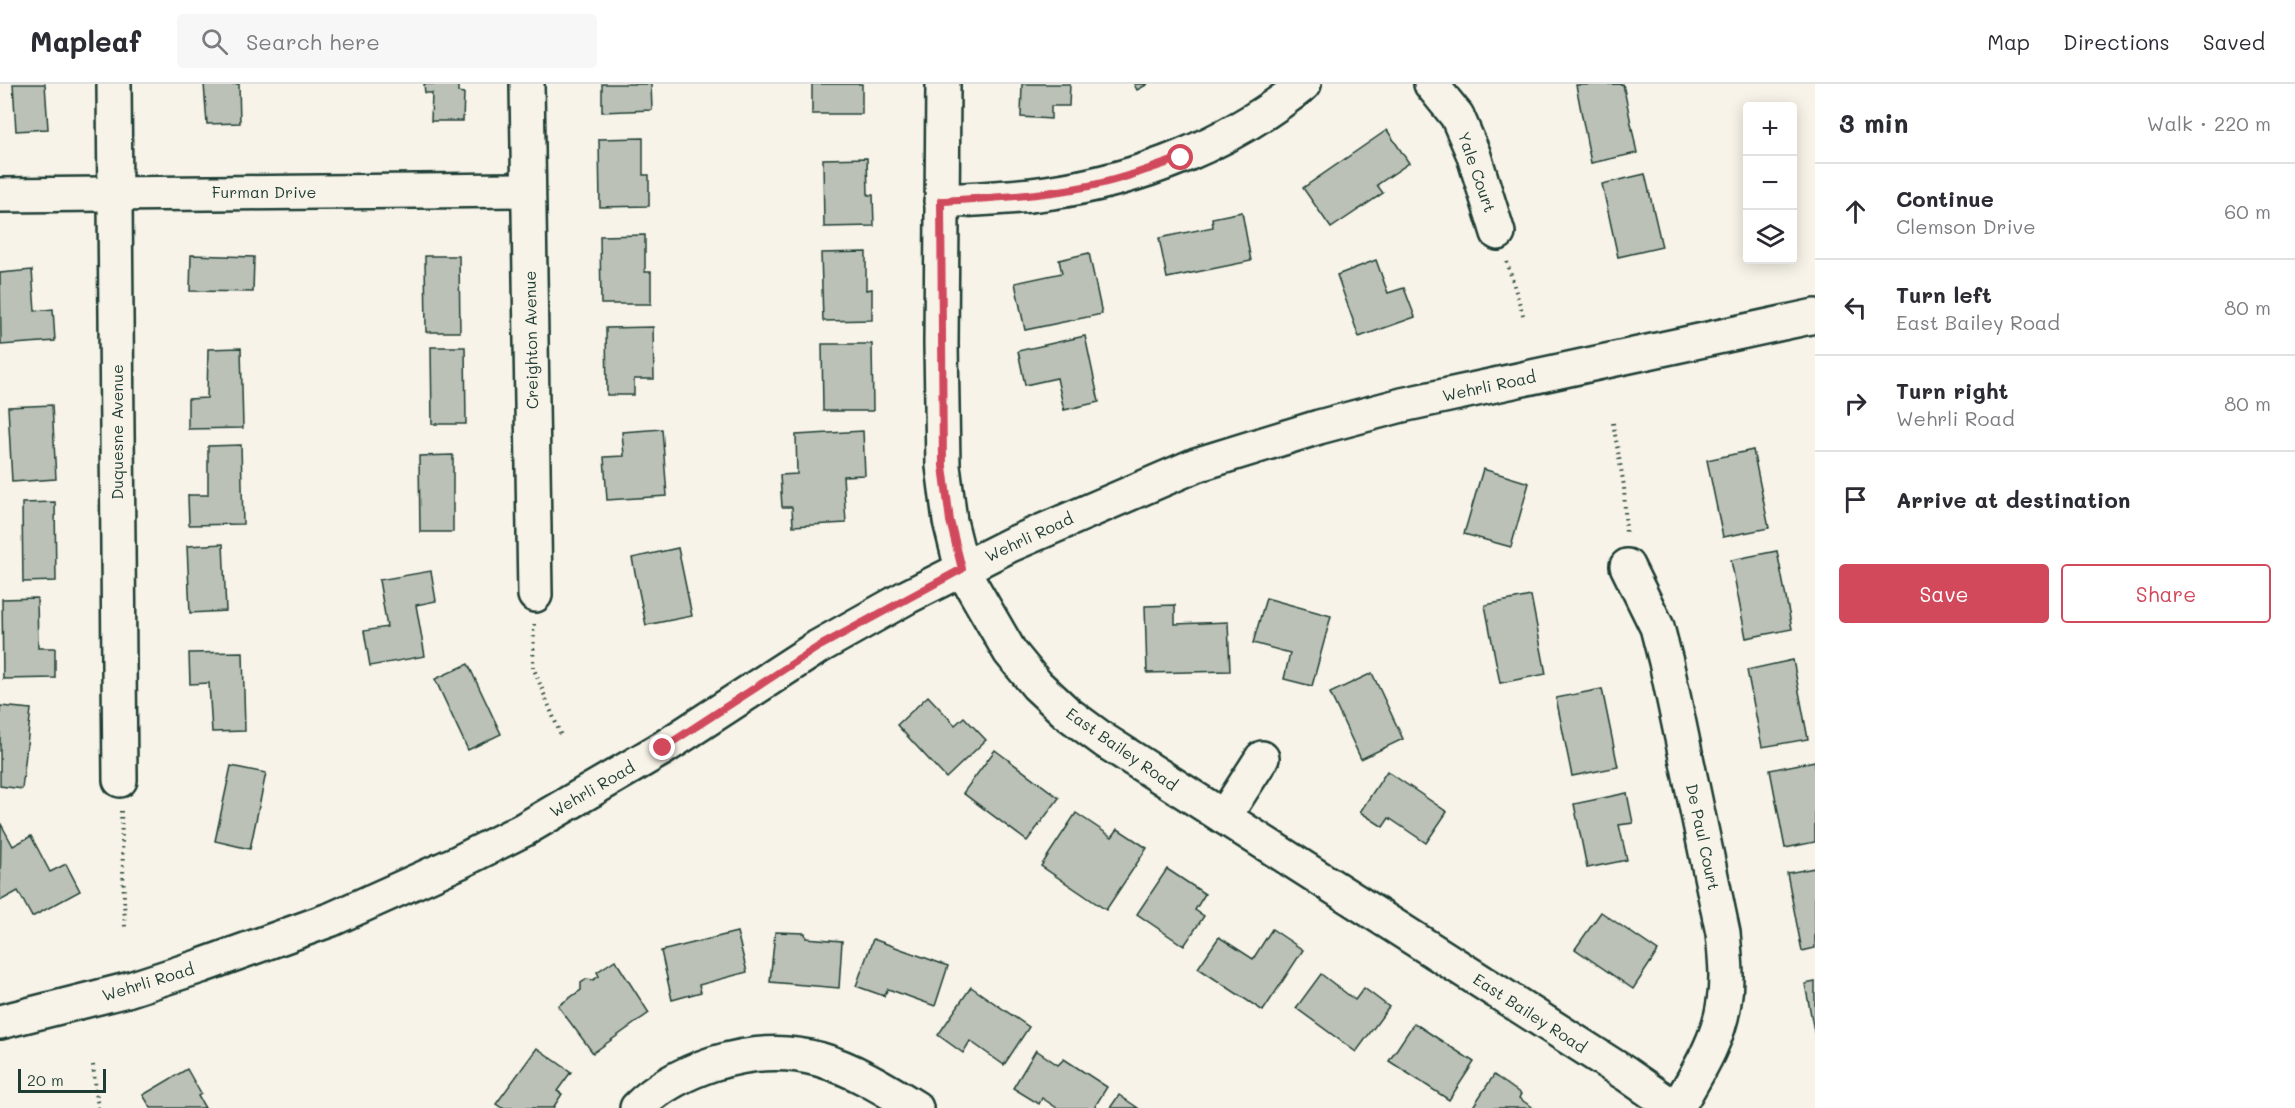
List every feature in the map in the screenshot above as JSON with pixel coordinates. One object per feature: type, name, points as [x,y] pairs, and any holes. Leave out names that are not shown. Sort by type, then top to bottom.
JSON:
[{"type":"street","name":"Duquesne Avenue","points":[[114,84],[120,780]]},
{"type":"street","name":"Creighton Avenue","points":[[527,84],[535,595]]},
{"type":"street","name":"East Bailey Road","points":[[943,84],[941,201],[943,466],[950,521],[962,569],[1010,652],[1037,685],[1067,713],[1105,741],[1676,1108]]},
{"type":"street","points":[[941,201],[1044,194],[1130,176],[1181,158],[1220,139],[1280,102],[1304,84]]},
{"type":"street","name":"Yale Court","points":[[1431,84],[1457,116],[1473,153],[1498,233]]},
{"type":"street","name":"Furman Drive","points":[[0,195],[528,190]]},
{"type":"street","name":"Wehrli Road","points":[[0,1023],[127,990],[201,966],[332,919],[459,862],[523,830],[663,748],[818,647],[962,569],[1073,516],[1196,465],[1318,427],[1402,405],[1815,316]]},
{"type":"street","name":"De Paul Court","points":[[1627,566],[1657,627],[1666,662],[1723,933],[1726,965],[1724,1003],[1718,1030],[1676,1108]]},
{"type":"street","points":[[1224,818],[1262,758]]},
{"type":"street","points":[[637,1108],[687,1072],[740,1055],[783,1053],[801,1055],[841,1066],[871,1079],[916,1108]]},
{"type":"path","points":[[1498,233],[1523,315]]},
{"type":"path","points":[[1613,423],[1624,486],[1627,566]]},
{"type":"path","points":[[535,595],[533,667],[562,738]]},
{"type":"path","points":[[120,780],[125,927]]},
{"type":"path","points":[[93,1065],[98,1108]]},
{"type":"building","points":[[13,84],[45,84],[48,129],[16,131]]},
{"type":"building","points":[[204,84],[239,84],[240,123],[207,124]]},
{"type":"building","points":[[424,84],[458,84],[458,92],[464,93],[463,121],[431,121],[432,93],[425,93]]},
{"type":"building","points":[[602,84],[651,84],[652,110],[602,112]]},
{"type":"building","points":[[812,84],[862,84],[862,114],[812,114]]},
{"type":"building","points":[[1022,84],[1070,84],[1069,106],[1051,106],[1051,119],[1021,117]]},
{"type":"building","points":[[1134,84],[1148,84],[1137,90]]},
{"type":"building","points":[[1623,84],[1637,153],[1591,163],[1576,85]]},
{"type":"building","points":[[1387,130],[1409,163],[1377,185],[1383,193],[1331,228],[1303,188]]},
{"type":"building","points":[[643,138],[643,175],[649,175],[649,206],[600,207],[599,139]]},
{"type":"building","points":[[867,158],[868,195],[873,195],[874,226],[824,227],[823,159]]},
{"type":"building","points":[[1645,174],[1662,247],[1618,257],[1602,184]]},
{"type":"building","points":[[1242,212],[1251,261],[1167,278],[1159,238],[1213,227],[1212,218]]},
{"type":"building","points":[[645,235],[645,272],[651,272],[651,304],[601,304],[600,236]]},
{"type":"building","points":[[866,252],[866,290],[872,289],[872,320],[823,321],[821,253]]},
{"type":"building","points":[[1089,253],[1102,314],[1025,330],[1015,283],[1062,273],[1059,260]]},
{"type":"building","points":[[191,255],[254,257],[253,292],[190,291]]},
{"type":"building","points":[[425,256],[459,256],[460,332],[426,332]]},
{"type":"building","points":[[1376,260],[1388,293],[1404,288],[1415,317],[1359,337],[1337,275]]},
{"type":"building","points":[[32,270],[35,311],[53,309],[55,341],[1,345],[0,273]]},
{"type":"building","points":[[653,327],[654,379],[634,379],[634,395],[607,395],[606,328]]},
{"type":"building","points":[[1085,336],[1099,402],[1064,410],[1057,378],[1025,385],[1018,351]]},
{"type":"building","points":[[822,344],[872,344],[873,411],[823,411]]},
{"type":"building","points":[[431,347],[465,347],[466,424],[432,424]]},
{"type":"building","points":[[241,348],[243,428],[188,429],[188,399],[207,398],[208,349]]},
{"type":"building","points":[[52,405],[56,479],[12,482],[8,407]]},
{"type":"building","points":[[662,429],[667,496],[607,500],[604,457],[624,456],[622,432]]},
{"type":"building","points":[[863,431],[865,475],[843,476],[846,523],[793,526],[792,507],[782,507],[780,475],[797,474],[796,435]]},
{"type":"building","points":[[241,445],[243,524],[189,525],[188,495],[208,495],[208,446]]},
{"type":"building","points":[[1753,450],[1769,528],[1723,537],[1707,460]]},
{"type":"building","points":[[453,455],[453,532],[420,532],[419,456]]},
{"type":"building","points":[[1483,469],[1529,483],[1511,547],[1464,534]]},
{"type":"building","points":[[55,502],[56,581],[23,582],[22,503]]},
{"type":"building","points":[[223,544],[226,611],[190,613],[187,546]]},
{"type":"building","points":[[678,548],[692,616],[646,625],[632,558]]},
{"type":"building","points":[[1777,551],[1792,629],[1746,638],[1731,560]]},
{"type":"building","points":[[431,571],[436,601],[416,605],[425,656],[370,666],[364,631],[387,627],[379,580]]},
{"type":"building","points":[[1531,596],[1546,674],[1500,683],[1485,605]]},
{"type":"building","points":[[37,598],[38,648],[55,648],[55,678],[3,679],[2,599]]},
{"type":"building","points":[[1266,598],[1331,616],[1312,686],[1284,679],[1290,653],[1253,643]]},
{"type":"building","points":[[1175,605],[1175,624],[1228,622],[1230,671],[1147,673],[1145,606]]},
{"type":"building","points":[[243,652],[245,731],[212,732],[209,683],[190,684],[189,653]]},
{"type":"building","points":[[1793,660],[1808,739],[1762,747],[1747,670]]},
{"type":"building","points":[[468,664],[501,734],[468,750],[435,679]]},
{"type":"building","points":[[1372,673],[1403,739],[1361,759],[1330,693]]},
{"type":"building","points":[[1602,689],[1618,767],[1572,776],[1556,698]]},
{"type":"building","points":[[928,696],[955,725],[964,717],[986,740],[946,778],[897,725]]},
{"type":"building","points":[[0,706],[31,709],[22,789],[0,786]]},
{"type":"building","points":[[995,750],[1059,798],[1027,841],[963,793]]},
{"type":"building","points":[[1815,761],[1815,842],[1785,848],[1770,770]]},
{"type":"building","points":[[231,766],[266,773],[250,849],[215,841]]},
{"type":"building","points":[[1387,771],[1447,812],[1426,843],[1389,818],[1383,827],[1360,812]]},
{"type":"building","points":[[1627,793],[1633,823],[1619,825],[1627,860],[1587,868],[1574,804]]},
{"type":"building","points":[[1076,813],[1112,837],[1118,829],[1147,848],[1106,910],[1041,866]]},
{"type":"building","points":[[1,824],[13,846],[31,836],[50,872],[66,864],[80,891],[32,917],[18,891],[0,901]]},
{"type":"building","points":[[1815,868],[1815,948],[1802,951],[1787,873]]},
{"type":"building","points":[[1167,869],[1205,894],[1195,910],[1204,916],[1184,946],[1137,914]]},
{"type":"building","points":[[1601,912],[1658,951],[1633,989],[1575,949]]},
{"type":"building","points":[[1272,929],[1303,950],[1263,1011],[1198,968],[1219,937],[1253,959]]},
{"type":"building","points":[[737,932],[747,972],[699,985],[701,992],[672,1000],[661,951]]},
{"type":"building","points":[[775,932],[805,933],[806,938],[842,941],[839,988],[770,982]]},
{"type":"building","points":[[873,939],[948,966],[935,1006],[888,989],[884,996],[856,986]]},
{"type":"building","points":[[615,960],[649,1013],[593,1053],[558,1006],[581,990],[581,983],[599,976],[597,972]]},
{"type":"building","points":[[1321,974],[1355,1000],[1364,988],[1389,1007],[1356,1052],[1296,1008]]},
{"type":"building","points":[[1815,982],[1815,1036],[1805,984]]},
{"type":"building","points":[[971,987],[1029,1027],[1004,1065],[970,1041],[963,1053],[938,1035]]},
{"type":"building","points":[[1414,1023],[1474,1062],[1449,1100],[1389,1061]]},
{"type":"building","points":[[537,1048],[571,1072],[557,1091],[562,1094],[553,1108],[502,1108],[496,1104]]},
{"type":"building","points":[[1036,1050],[1058,1065],[1064,1059],[1107,1087],[1094,1108],[1057,1108],[1042,1098],[1039,1104],[1013,1088]]},
{"type":"building","points":[[187,1069],[201,1094],[198,1096],[205,1108],[151,1108],[143,1095]]},
{"type":"building","points":[[1494,1075],[1521,1094],[1519,1098],[1533,1108],[1472,1108]]},
{"type":"building","points":[[1119,1095],[1138,1108],[1110,1108]]},
{"type":"route","points":[[663,748],[818,647],[962,569],[950,521],[943,466],[941,201],[1044,194],[1085,187],[1130,176],[1181,158]]}]
